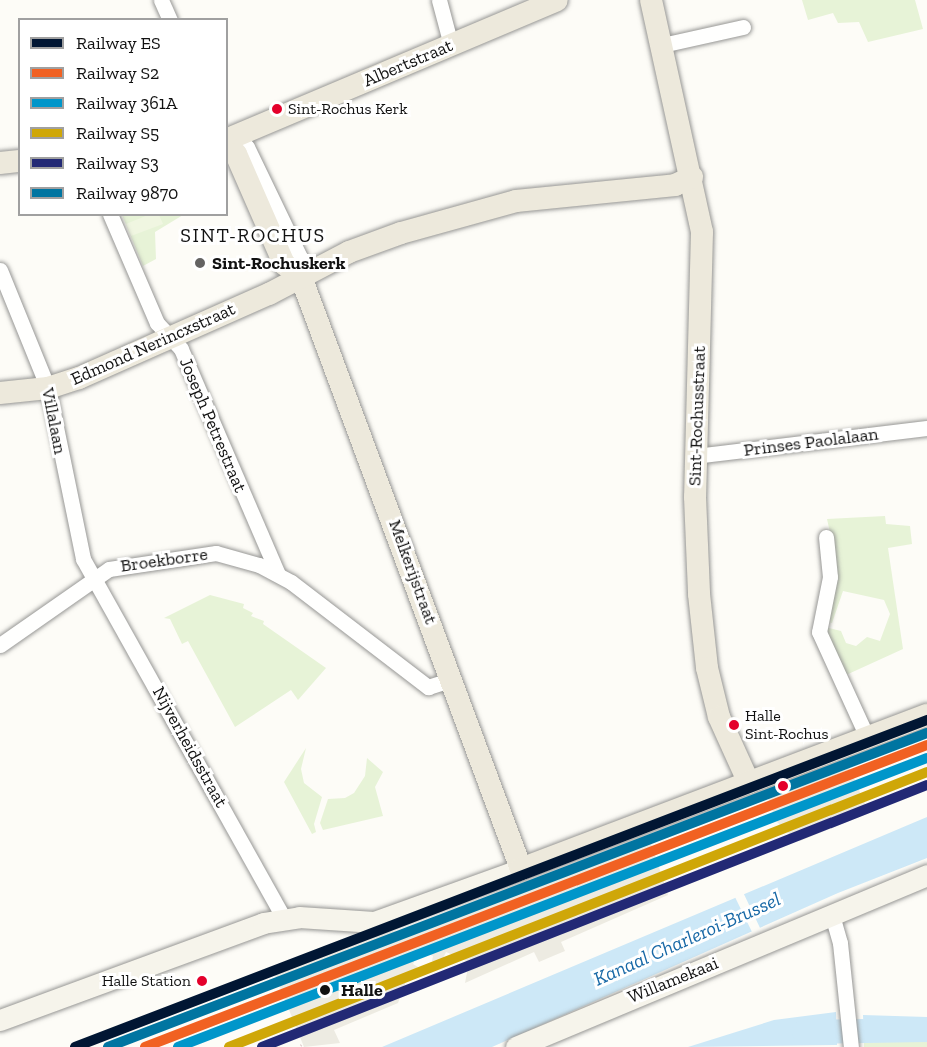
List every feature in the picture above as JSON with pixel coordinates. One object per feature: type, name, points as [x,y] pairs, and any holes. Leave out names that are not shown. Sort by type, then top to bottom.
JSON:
[{"type":"main road","name":"Albertstraat","points":[[230,140],[557,0]]},
{"type":"main road","name":"Sint-Rochusstraat","points":[[651,0],[692,177],[702,232],[694,456],[696,554],[707,668],[718,717],[749,783]]},
{"type":"main road","points":[[230,140],[284,264],[301,277]]},
{"type":"main road","points":[[0,163],[18,161]]},
{"type":"main road","name":"Edmond Nerincxstraat","points":[[0,393],[48,388],[169,337],[301,277],[349,252],[486,208],[546,196],[675,184],[692,177]]},
{"type":"main road","name":"Melkerijstraat","points":[[301,277],[452,678],[521,869]]},
{"type":"main road","points":[[521,869],[927,715]]},
{"type":"street","points":[[161,0],[169,18]]},
{"type":"street","points":[[439,0],[451,45]]},
{"type":"street","points":[[662,45],[743,27]]},
{"type":"street","name":"Joseph Petrestraat","points":[[111,216],[157,322],[181,350],[278,574]]},
{"type":"street","name":"Villalaan","points":[[0,270],[48,388],[83,559],[96,576]]},
{"type":"street","name":"Prinses Paolalaan","points":[[694,456],[927,428]]},
{"type":"street","points":[[826,537],[830,578],[819,632],[867,737]]},
{"type":"street","name":"Broekborre","points":[[0,645],[96,576],[127,564],[203,552],[239,557],[278,574],[428,687],[452,678]]},
{"type":"street","name":"Nijverheidsstraat","points":[[96,576],[284,919]]},
{"type":"street","points":[[0,1020],[130,970],[284,919],[374,922],[521,869]]},
{"type":"street","name":"Willamekaai","points":[[516,1047],[927,875]]},
{"type":"street","points":[[826,917],[840,943],[851,1046]]},
{"type":"green space","points":[[802,0],[915,0],[923,29],[868,42],[859,22],[838,23],[833,13],[808,20]]},
{"type":"green space","points":[[122,216],[181,216],[155,232],[156,259],[143,266]]},
{"type":"green space","points":[[146,216],[159,216],[163,224],[131,236],[126,224]]},
{"type":"green space","points":[[885,516],[886,524],[910,526],[912,544],[888,548],[903,649],[846,675],[825,627],[841,631],[846,643],[856,646],[867,637],[880,641],[890,614],[884,600],[843,591],[832,623],[827,622],[831,537],[827,519]]},
{"type":"green space","points":[[210,595],[244,604],[243,608],[253,613],[251,616],[264,621],[263,624],[326,668],[298,700],[291,690],[235,727],[188,641],[182,644],[170,619],[164,618]]},
{"type":"green space","points":[[306,748],[301,769],[304,783],[322,797],[314,824],[316,832],[312,834],[284,782]]},
{"type":"green space","points":[[367,758],[383,772],[375,787],[383,816],[323,830],[320,823],[328,799],[345,798],[354,793],[365,776]]},
{"type":"green space","points":[[912,1039],[927,1041],[927,1047],[864,1047],[864,1043]]},
{"type":"shaded area","points":[[846,760],[869,813],[800,841],[791,836],[776,821],[765,790],[768,784]]},
{"type":"shaded area","points":[[649,837],[668,895],[561,942],[565,951],[539,962],[534,952],[465,983],[469,962],[446,952],[440,965],[432,961],[433,956],[419,950],[413,964],[418,967],[414,975],[409,973],[398,1003],[334,1030],[340,1043],[304,1047],[275,975],[376,932],[401,931]]},
{"type":"water","name":"Kanaal Charleroi-Brussel","points":[[927,817],[927,858],[838,893],[492,1047],[382,1047]]},
{"type":"water","points":[[836,1012],[837,1045],[688,1047],[774,1020]]},
{"type":"water","points":[[863,1015],[927,1017],[927,1041],[904,1039],[864,1043]]},
{"type":"pier","points":[[742,890],[761,930],[753,934],[734,895],[728,896]]},
{"type":"waterway","points":[[804,1032],[927,1030]]},
{"type":"rail line","name":"ES","points":[[75,1047],[927,720]]},
{"type":"rail line","name":"9870","points":[[108,1047],[927,733]]},
{"type":"rail line","name":"S2","points":[[145,1047],[927,745]]},
{"type":"rail line","name":"361A","points":[[178,1047],[927,758]]},
{"type":"rail line","name":"S5","points":[[229,1047],[927,772]]},
{"type":"rail line","name":"S3","points":[[262,1047],[927,785]]},
{"type":"place","name":"Sint-Rochus Kerk","points":[[277,109]]},
{"type":"place","name":"Sint-Rochuskerk","points":[[200,263]]},
{"type":"place","name":"Halle Sint-Rochus","points":[[734,725]]},
{"type":"place","name":"Halle Station","points":[[202,981]]},
{"type":"place","name":"Halle","points":[[325,990]]},
{"type":"district","name":"SINT-ROCHUS","points":[[253,235]]}]
